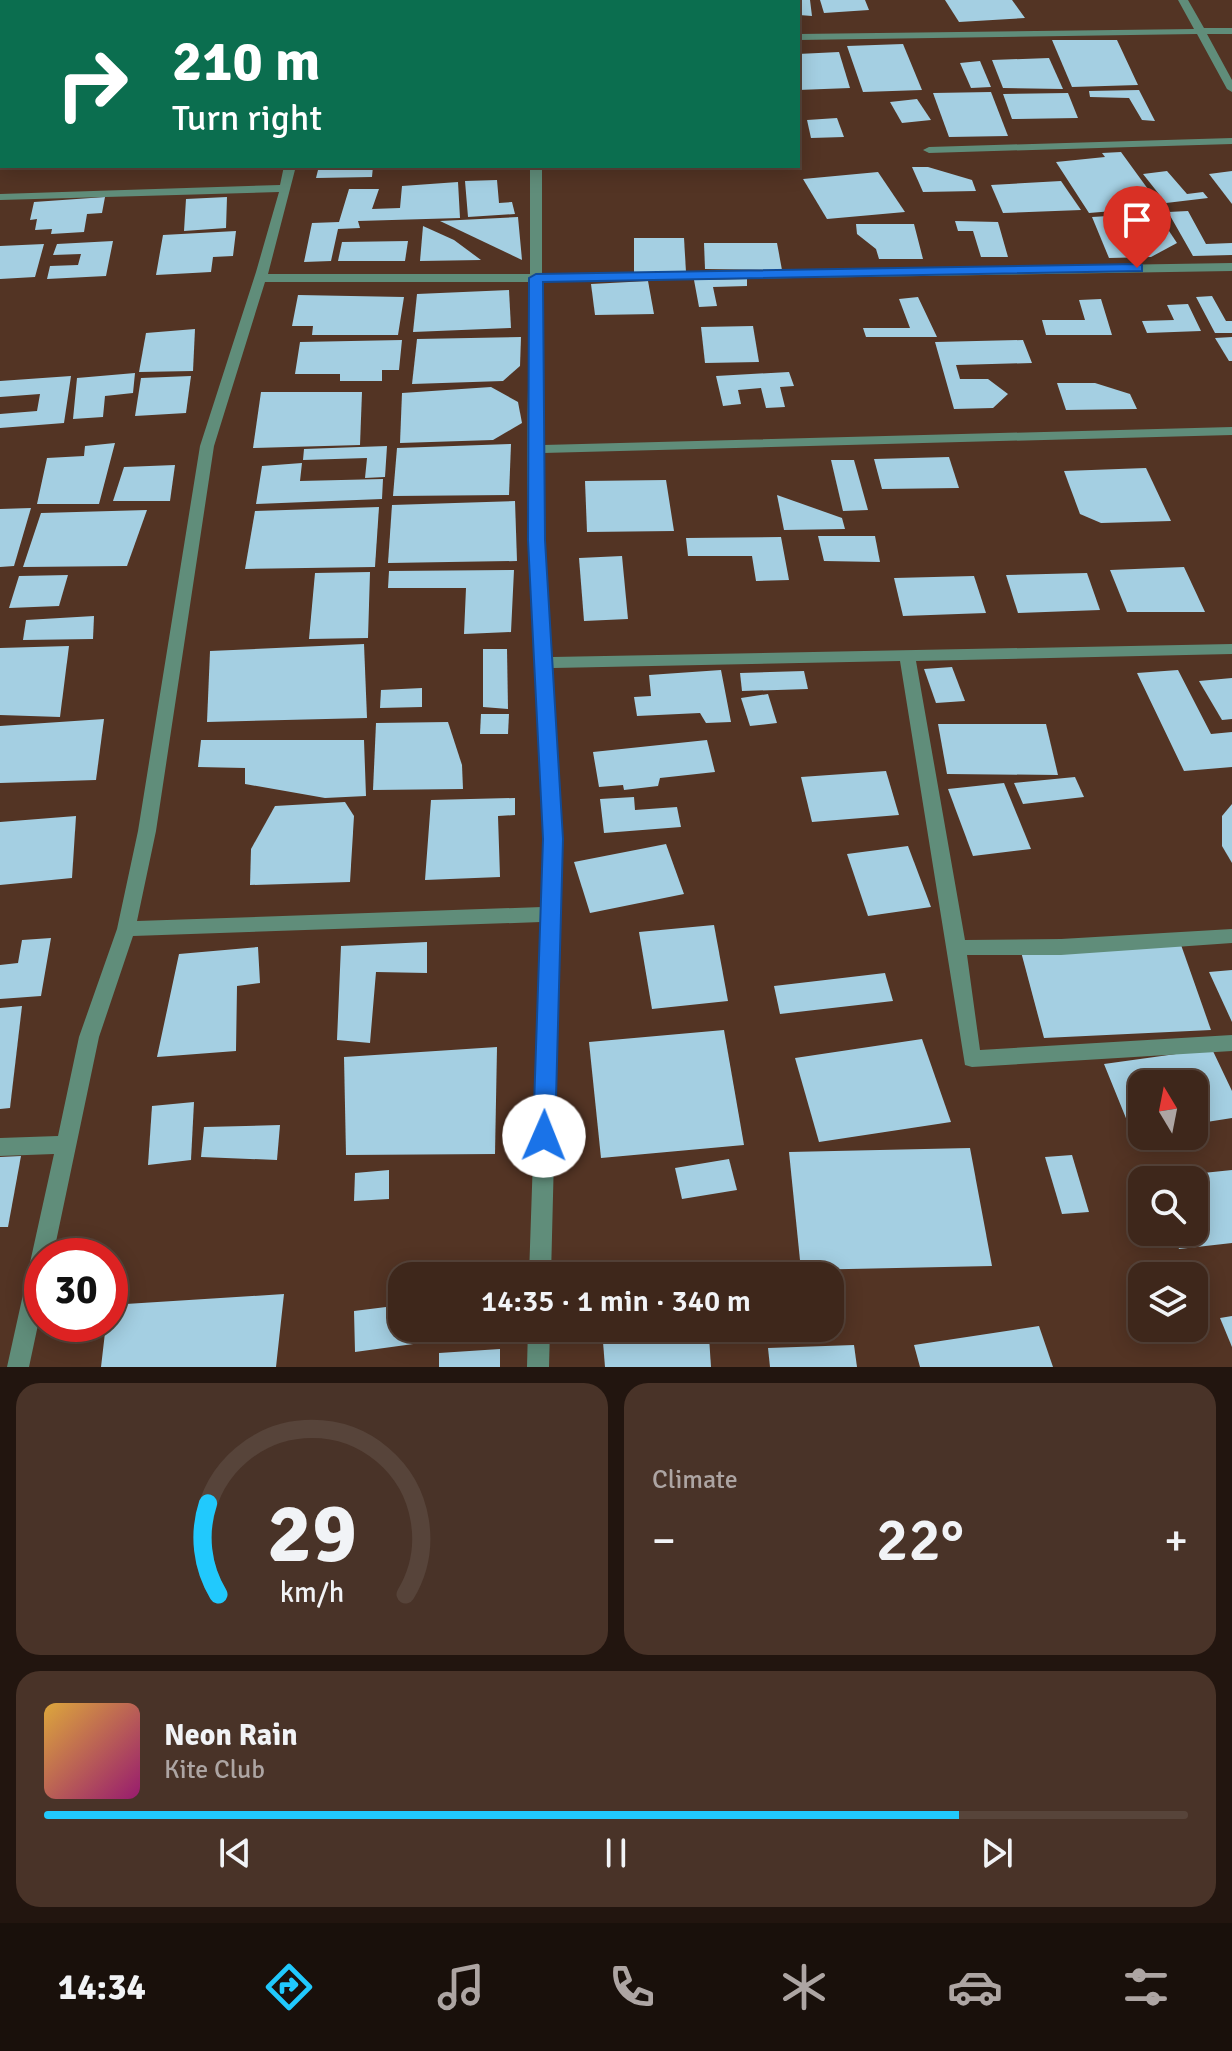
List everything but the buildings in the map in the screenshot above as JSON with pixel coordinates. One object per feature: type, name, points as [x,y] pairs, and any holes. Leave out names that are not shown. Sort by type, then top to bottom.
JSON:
[{"type":"street","points":[[1183,0],[1232,89]]},
{"type":"street","points":[[800,37],[1232,31]]},
{"type":"street","points":[[929,150],[1232,141]]},
{"type":"street","points":[[18,1367],[89,1037],[126,929],[164,726],[207,446],[223,387],[263,278],[290,168]]},
{"type":"street","points":[[536,168],[536,540],[553,839],[540,1262]]},
{"type":"street","points":[[0,197],[286,188]]},
{"type":"street","points":[[263,278],[536,278],[1232,267]]},
{"type":"street","points":[[537,449],[1232,431]]},
{"type":"street","points":[[545,663],[1232,649]]},
{"type":"street","points":[[907,656],[957,948],[972,1059],[1232,1043]]},
{"type":"street","points":[[126,929],[245,923],[413,923],[551,914]]},
{"type":"street","points":[[957,948],[1048,948],[1232,936]]},
{"type":"street","points":[[0,1147],[65,1145]]},
{"type":"street","points":[[538,1367],[539,1342]]},
{"type":"route","points":[[544,1136],[553,839],[551,759],[536,540],[536,278],[1137,268]]}]
